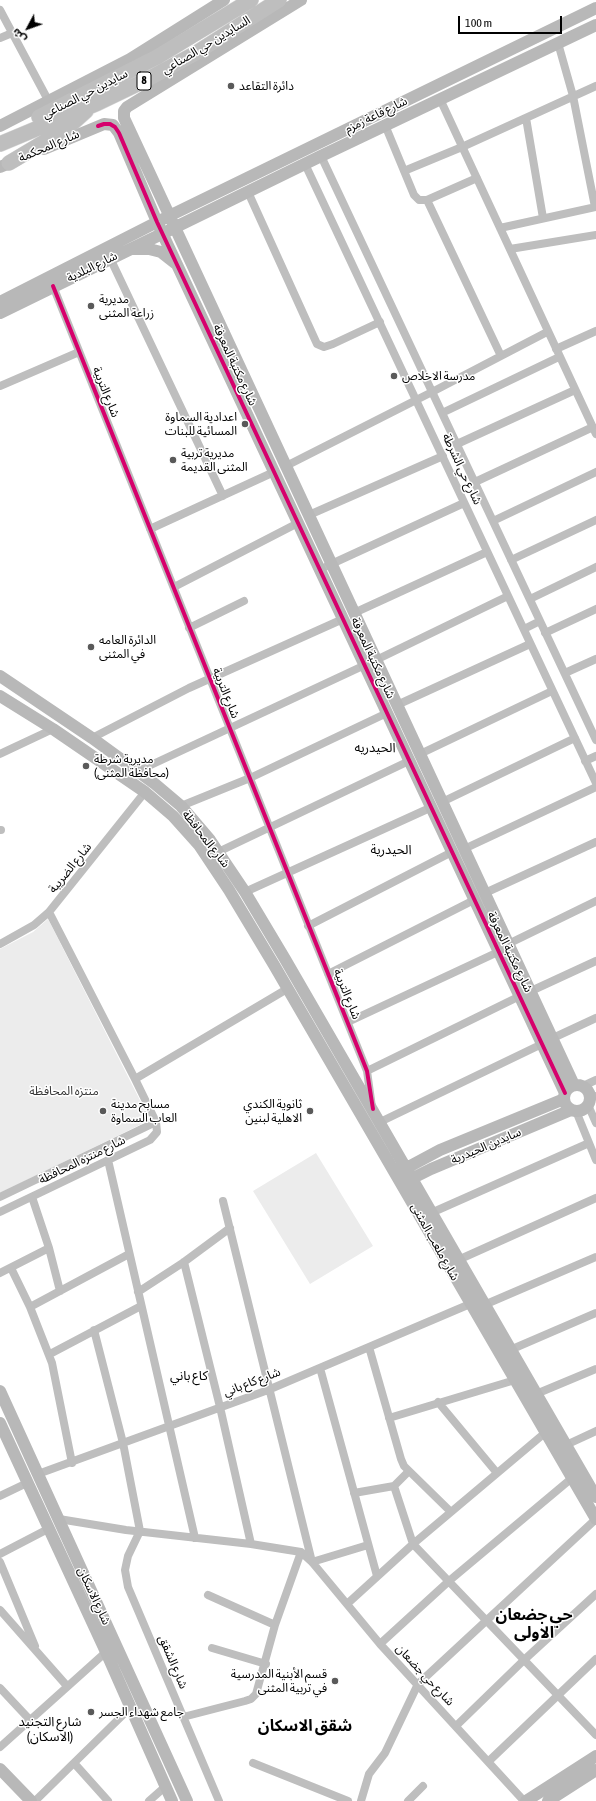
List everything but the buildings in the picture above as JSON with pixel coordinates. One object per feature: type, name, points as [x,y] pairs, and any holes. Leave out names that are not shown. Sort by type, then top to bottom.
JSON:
[{"type":"highway","name":"سايدين حي الصناعي","points":[[0,135],[96,96],[251,0]]},
{"type":"highway","name":"السايدين حي الصناعي","points":[[0,144],[96,96],[148,79],[196,53],[279,0]]},
{"type":"highway","points":[[3,161],[96,96]]},
{"type":"highway","points":[[3,161],[66,129],[96,96]]},
{"type":"main road","name":"شارع مكتبة المعرفة","points":[[301,0],[129,106],[124,111],[124,118],[332,565],[365,665],[409,761],[437,804]]},
{"type":"main road","points":[[0,126],[48,100],[96,96],[160,42],[222,1]]},
{"type":"main road","name":"شارع قاعة زمزم","points":[[157,222],[596,8]]},
{"type":"main road","name":"شارع قاعة زمزم","points":[[162,233],[596,25]]},
{"type":"main road","points":[[481,64],[488,76]]},
{"type":"main road","name":"شارع مكتبة المعرفة","points":[[98,126],[107,123],[115,127],[162,233],[320,570],[376,660],[420,754],[437,804],[458,850],[474,900],[498,952],[553,1038],[579,1085]]},
{"type":"main road","name":"شارع المحكمة","points":[[3,161],[98,126]]},
{"type":"main road","points":[[133,167],[145,162]]},
{"type":"main road","points":[[270,166],[276,178]]},
{"type":"main road","name":"شارع البلدية","points":[[0,313],[24,295],[157,222]]},
{"type":"main road","name":"شارع البلدية","points":[[0,302],[53,286],[162,233]]},
{"type":"main road","points":[[128,249],[149,249],[161,252],[177,264]]},
{"type":"main road","name":"شارع المحافظة","points":[[0,676],[138,771],[181,806],[201,828],[245,892],[280,962]]},
{"type":"main road","name":"شارع المحافظة","points":[[0,696],[53,729],[145,792],[173,816],[199,846],[280,962]]},
{"type":"main road","name":"شارع مكتبة المعرفة","points":[[458,850],[485,893],[508,944],[542,1044],[564,1096]]},
{"type":"main road","name":"شارع ملعب المثنى","points":[[280,962],[287,989],[404,1176],[431,1214],[510,1350],[516,1374],[536,1394],[596,1496]]},
{"type":"main road","name":"شارع ملعب المثنى","points":[[280,962],[380,1122],[404,1176],[470,1304],[516,1374],[546,1432],[596,1519]]},
{"type":"main road","points":[[579,1085],[589,1091],[592,1100],[583,1110],[573,1110],[566,1105],[564,1096],[567,1089],[579,1085]]},
{"type":"main road","name":"سايدين الحيدرية","points":[[404,1176],[440,1150],[564,1096]]},
{"type":"main road","name":"سايدين الحيدرية","points":[[404,1176],[573,1110]]},
{"type":"main road","name":"شارع الاسكان","points":[[0,1391],[187,1801]]},
{"type":"main road","name":"شارع الاسكان","points":[[0,1423],[4,1440],[27,1483],[106,1652],[172,1801]]},
{"type":"main road","points":[[525,1801],[596,1756]]},
{"type":"main road","points":[[0,1769],[31,1801]]},
{"type":"main road","points":[[548,1801],[596,1770]]},
{"type":"street","points":[[0,10],[48,100]]},
{"type":"street","points":[[0,38],[12,33]]},
{"type":"street","points":[[500,228],[595,207],[573,96],[558,43]]},
{"type":"street","points":[[404,171],[462,147],[596,86]]},
{"type":"street","points":[[440,99],[594,431],[474,482]]},
{"type":"street","points":[[526,118],[542,218]]},
{"type":"street","points":[[385,125],[415,197],[422,200],[427,200],[477,178]]},
{"type":"street","name":"شارع حي الشرطة","points":[[321,156],[596,740]]},
{"type":"street","name":"شارع حي الشرطة","points":[[305,164],[596,783]]},
{"type":"street","points":[[248,192],[317,344],[324,347],[333,344],[380,322]]},
{"type":"street","points":[[427,200],[501,356]]},
{"type":"street","points":[[510,249],[596,235]]},
{"type":"street","points":[[110,258],[222,496]]},
{"type":"street","name":"شارع التربية","points":[[53,286],[308,926],[348,1022],[367,1071],[373,1110]]},
{"type":"street","points":[[556,349],[596,331]]},
{"type":"street","points":[[286,466],[548,332]]},
{"type":"street","points":[[0,386],[79,352]]},
{"type":"street","points":[[442,413],[559,357]]},
{"type":"street","points":[[457,444],[575,390]]},
{"type":"street","points":[[309,515],[443,456]]},
{"type":"street","points":[[150,529],[274,472]]},
{"type":"street","points":[[493,521],[596,472]]},
{"type":"street","points":[[320,570],[464,503]]},
{"type":"street","points":[[511,560],[596,520]]},
{"type":"street","points":[[174,587],[298,523]]},
{"type":"street","points":[[92,738],[189,688],[487,552]]},
{"type":"street","points":[[530,599],[596,566]]},
{"type":"street","points":[[376,660],[508,596]]},
{"type":"street","points":[[189,628],[244,601]]},
{"type":"street","points":[[545,633],[596,609]]},
{"type":"street","points":[[524,629],[540,621]]},
{"type":"street","points":[[397,705],[530,644]]},
{"type":"street","points":[[565,673],[596,659]]},
{"type":"street","points":[[138,771],[230,730],[365,665]]},
{"type":"street","points":[[420,754],[552,691]]},
{"type":"street","points":[[181,806],[250,778],[387,713]]},
{"type":"street","points":[[0,754],[53,729]]},
{"type":"street","points":[[245,892],[437,804],[575,738]]},
{"type":"street","points":[[585,761],[596,756]]},
{"type":"street","points":[[218,852],[409,761]]},
{"type":"street","points":[[308,926],[458,850],[596,787]]},
{"type":"street","name":"شارع الضريبة","points":[[0,944],[34,925],[49,912],[145,792]]},
{"type":"street","points":[[485,893],[596,842]]},
{"type":"street","points":[[328,974],[474,900]]},
{"type":"street","points":[[508,944],[596,901]]},
{"type":"street","points":[[49,912],[156,1122]]},
{"type":"street","points":[[348,1022],[498,952]]},
{"type":"street","points":[[367,1071],[596,961]]},
{"type":"street","points":[[135,1079],[287,989]]},
{"type":"street","points":[[553,1038],[596,1018]]},
{"type":"street","points":[[380,1122],[542,1044]]},
{"type":"street","points":[[579,1085],[596,1080]]},
{"type":"street","points":[[592,1100],[596,1123]]},
{"type":"street","points":[[573,1110],[596,1160]]},
{"type":"street","name":"شارع منتزه المحافظة","points":[[0,1197],[156,1122],[157,1132],[150,1140],[0,1212]]},
{"type":"street","points":[[431,1214],[589,1143]]},
{"type":"street","points":[[108,1160],[195,1538]]},
{"type":"street","points":[[32,1197],[49,1248],[60,1291]]},
{"type":"street","points":[[458,1260],[596,1198]]},
{"type":"street","points":[[223,1201],[268,1390],[312,1562]]},
{"type":"street","points":[[138,1292],[184,1262],[230,1228]]},
{"type":"street","points":[[0,1272],[11,1268],[49,1248]]},
{"type":"street","points":[[30,1307],[129,1254]]},
{"type":"street","points":[[484,1305],[596,1257]]},
{"type":"street","points":[[184,1262],[220,1407],[250,1544]]},
{"type":"street","points":[[11,1268],[50,1354],[72,1463]]},
{"type":"street","name":"شارع كاع باني","points":[[38,1474],[72,1463],[268,1390],[470,1304]]},
{"type":"street","points":[[50,1354],[141,1306]]},
{"type":"street","points":[[510,1350],[596,1313]]},
{"type":"street","points":[[94,1330],[123,1443],[140,1531]]},
{"type":"street","points":[[369,1347],[400,1459],[404,1466],[451,1512]]},
{"type":"street","points":[[320,1368],[377,1576]]},
{"type":"street","points":[[536,1394],[596,1369]]},
{"type":"street","points":[[389,1418],[516,1374]]},
{"type":"street","points":[[438,1402],[497,1473]]},
{"type":"street","points":[[566,1445],[596,1431]]},
{"type":"street","points":[[347,1604],[413,1544],[546,1432]]},
{"type":"street","points":[[354,1493],[394,1486],[409,1471]]},
{"type":"street","points":[[380,1644],[449,1581],[572,1478]]},
{"type":"street","points":[[0,1496],[27,1483]]},
{"type":"street","points":[[394,1486],[413,1544],[596,1735]]},
{"type":"street","points":[[59,1519],[301,1552],[312,1562]]},
{"type":"street","points":[[361,1801],[369,1774],[385,1753],[418,1684],[596,1519]]},
{"type":"street","points":[[0,1554],[48,1529]]},
{"type":"street","name":"شارع الشقق","points":[[140,1531],[128,1556],[125,1570],[128,1587],[219,1801]]},
{"type":"street","points":[[312,1562],[368,1545]]},
{"type":"street","points":[[183,1717],[251,1698],[256,1694],[266,1664],[275,1625],[301,1552]]},
{"type":"street","points":[[0,1562],[38,1653]]},
{"type":"street","name":"شارع حي جضعان","points":[[312,1562],[380,1644],[525,1801]]},
{"type":"street","points":[[456,1726],[524,1660],[596,1594]]},
{"type":"street","points":[[208,1595],[275,1625]]},
{"type":"street","points":[[0,1610],[67,1686]]},
{"type":"street","points":[[212,1648],[266,1664]]},
{"type":"street","points":[[0,1747],[106,1652]]},
{"type":"street","points":[[489,1762],[596,1660]]},
{"type":"street","points":[[0,1688],[30,1720]]},
{"type":"street","points":[[35,1801],[130,1708]]},
{"type":"street","points":[[253,1762],[348,1801]]},
{"type":"street","points":[[74,1763],[108,1801]]},
{"type":"street","points":[[149,1801],[166,1786]]},
{"type":"street","points":[[408,1801],[423,1786]]},
{"type":"green space","name":"منتزه المحافظة","points":[[48,919],[150,1120],[0,1193],[0,949],[33,932]]},
{"type":"green space","points":[[316,1153],[373,1246],[310,1284],[253,1191]]},
{"type":"cycle path","points":[[98,126],[110,124],[115,127],[119,133],[157,222],[565,1093]]},
{"type":"cycle path","points":[[53,286],[367,1071],[373,1109]]},
{"type":"place","name":"دائرة التقاعد","points":[[231,86]]},
{"type":"place","name":"مديرية زراعة المثنى","points":[[91,306]]},
{"type":"place","name":"مدرسة الاخلاص","points":[[394,376]]},
{"type":"place","name":"اعدادية السماوة المسائية للبنات","points":[[245,424]]},
{"type":"place","name":"مديرية تربية المثنى القديمة","points":[[173,460]]},
{"type":"place","name":"الدائرة العامه في المثنى","points":[[91,647]]},
{"type":"place","name":"مديرية شرطة (محافظة المثنى)","points":[[86,766]]},
{"type":"place","name":"مسابح مدينة العاب السماوة","points":[[103,1111]]},
{"type":"place","name":"ثانوية الكندي الاهلية لبنين","points":[[310,1111]]},
{"type":"place","name":"قسم الأبنية المدرسية في تربية المثنى","points":[[335,1681]]},
{"type":"place","name":"جامع شهداء الجسر","points":[[91,1712]]},
{"type":"district","name":"الحيدريه","points":[[375,748]]},
{"type":"district","name":"الحيدرية","points":[[391,850]]},
{"type":"district","name":"كاع باني","points":[[189,1376]]},
{"type":"district","name":"حي جضعان الاولى","points":[[534,1624]]},
{"type":"district","name":"شقق الاسكان","points":[[305,1726]]},
{"type":"district","name":"شارع التجنيد (الاسكان)","points":[[50,1730]]}]
